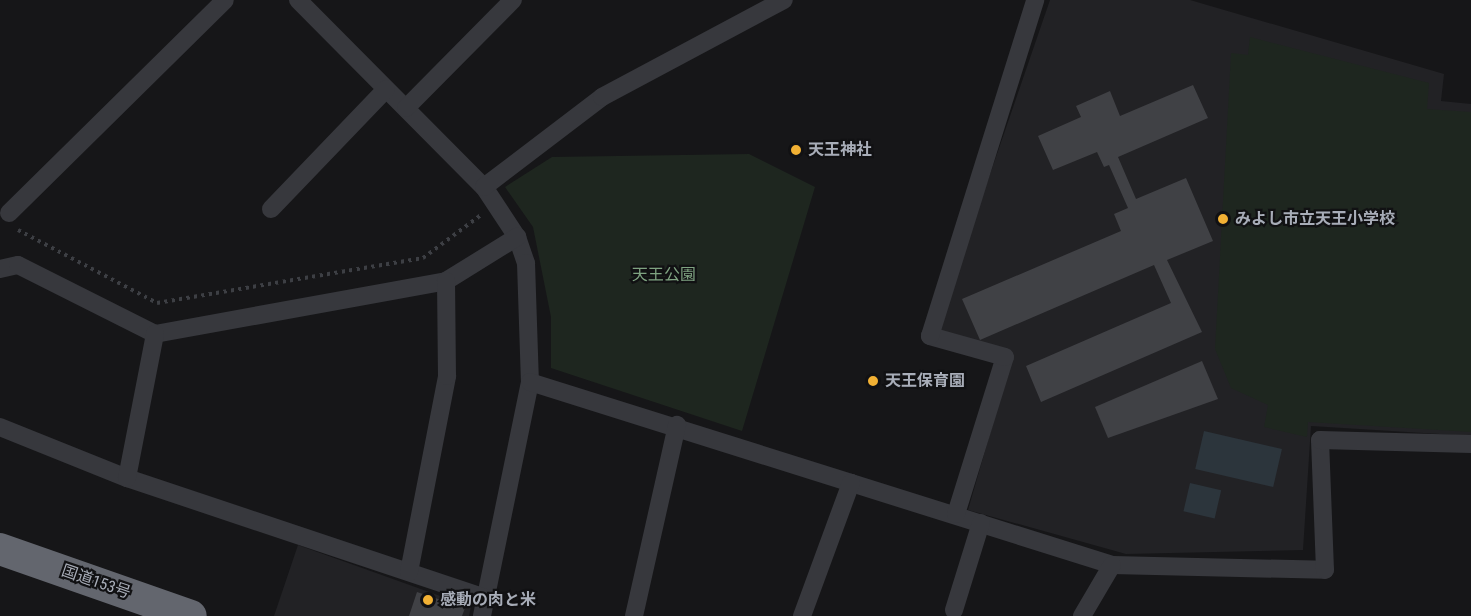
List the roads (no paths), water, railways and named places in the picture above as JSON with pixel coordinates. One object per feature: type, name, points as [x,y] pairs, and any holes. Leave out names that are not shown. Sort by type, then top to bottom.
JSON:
[{"type":"highway","points":[[0,549],[136,616]]},
{"type":"highway","name":"国道153号","points":[[0,549],[191,616]]},
{"type":"street","points":[[9,213],[225,0]]},
{"type":"street","points":[[0,427],[127,478],[409,572],[484,607],[530,382],[526,263],[517,237],[484,187],[298,0]]},
{"type":"street","points":[[406,108],[513,0]]},
{"type":"street","points":[[956,513],[1005,357],[930,336],[1035,0]]},
{"type":"street","points":[[484,187],[602,97],[781,1]]},
{"type":"street","points":[[271,208],[386,88]]},
{"type":"street","points":[[0,269],[18,265],[155,334],[446,281],[517,237]]},
{"type":"street","points":[[409,572],[447,376],[446,281]]},
{"type":"street","points":[[127,478],[155,334]]},
{"type":"street","points":[[530,382],[677,425],[851,483],[956,513],[1112,565],[1325,570],[1320,440],[1471,444]]},
{"type":"street","points":[[634,616],[677,425]]},
{"type":"street","points":[[802,616],[851,483]]},
{"type":"street","points":[[954,610],[981,523]]},
{"type":"street","points":[[1082,616],[1112,565]]},
{"type":"place","name":"天王神社","points":[[796,150]]},
{"type":"place","name":"みよし市立天王小学校","points":[[1223,219]]},
{"type":"place","name":"天王保育園","points":[[873,381]]},
{"type":"place","name":"感動の肉と米","points":[[428,600]]},
{"type":"park label","name":"天王公園","points":[[664,275]]}]
